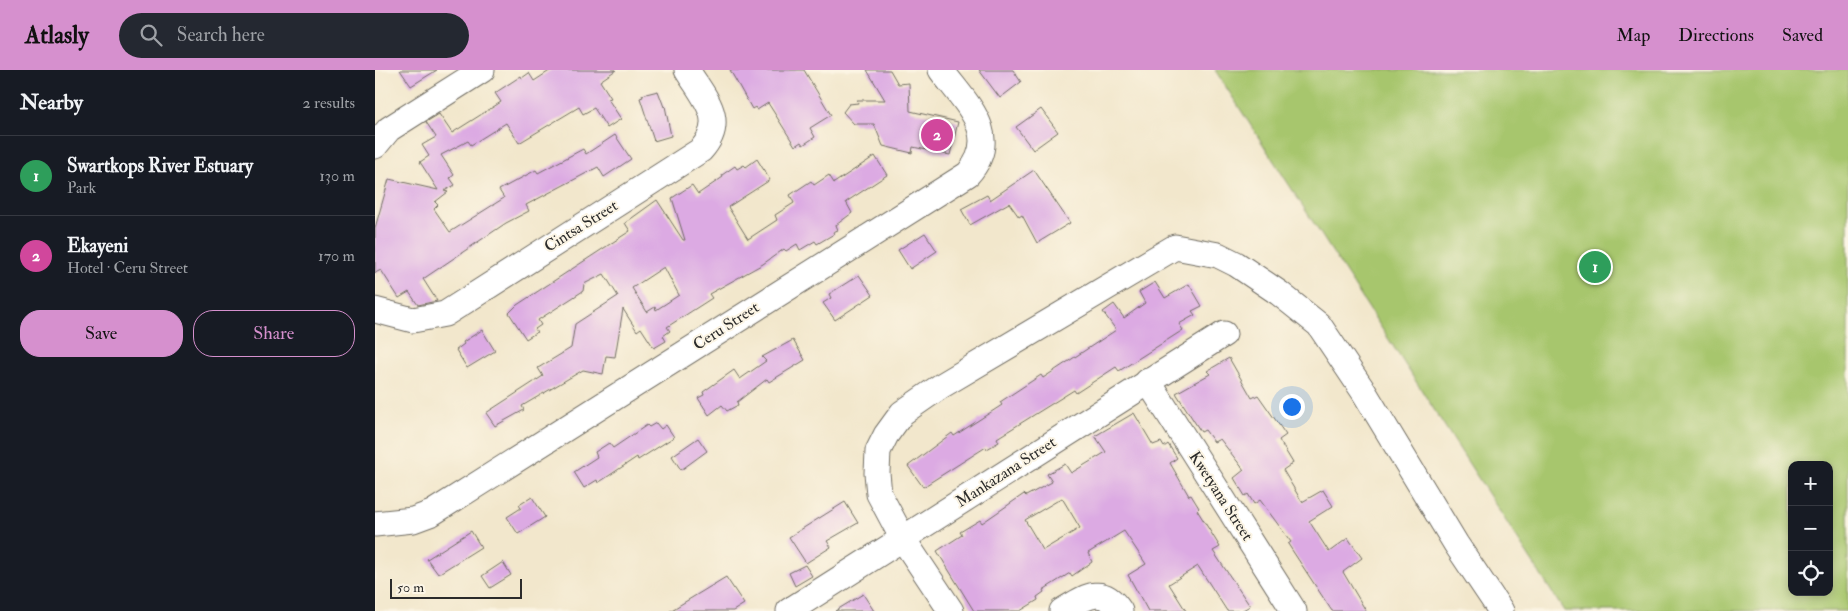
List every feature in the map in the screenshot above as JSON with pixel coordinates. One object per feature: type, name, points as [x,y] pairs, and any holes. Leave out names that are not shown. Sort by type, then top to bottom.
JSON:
[{"type":"street","points":[[375,146],[389,130],[482,70]]},
{"type":"street","name":"Cintsa Street","points":[[375,310],[413,320],[445,314],[701,150],[710,140],[714,123],[712,111],[687,70]]},
{"type":"street","name":"Ceru Street","points":[[375,524],[413,520],[432,513],[968,174],[979,162],[982,151],[981,127],[941,70]]},
{"type":"street","points":[[951,611],[903,539],[879,494],[877,473],[878,451],[886,435],[902,413],[941,386],[1175,247],[1218,255],[1253,274],[1319,325],[1365,392],[1456,544],[1501,611]]},
{"type":"street","name":"Mankazana Street","points":[[789,611],[1224,334]]},
{"type":"street","name":"Kwetyana Street","points":[[1148,381],[1294,611]]},
{"type":"street","points":[[1062,611],[1085,597],[1098,595],[1113,601],[1120,611]]},
{"type":"green space","points":[[1215,70],[1848,70],[1848,611],[1564,611]]},
{"type":"building","points":[[400,70],[437,70],[411,86]]},
{"type":"building","points":[[551,70],[616,70],[600,81],[611,98],[608,99],[621,119],[607,128],[594,108],[583,114],[579,107],[519,143],[506,123],[471,145],[468,141],[441,155],[454,175],[450,178],[455,185],[444,191],[448,192],[435,202],[438,205],[434,209],[450,232],[504,198],[499,190],[536,170],[538,173],[583,149],[586,154],[615,135],[631,159],[604,177],[598,167],[526,205],[529,211],[506,223],[423,279],[437,301],[418,305],[409,292],[399,298],[381,270],[375,273],[375,228],[389,179],[438,190],[420,162],[429,156],[422,145],[436,137],[426,122],[439,114],[452,133],[501,102],[495,93],[521,76],[522,78],[529,73],[534,81]]},
{"type":"building","points":[[730,70],[804,70],[831,115],[810,128],[815,137],[803,145],[801,142],[795,146],[768,103],[757,110],[755,107],[752,109]]},
{"type":"building","points":[[867,70],[890,70],[898,84],[909,83],[910,111],[958,122],[950,155],[913,147],[912,153],[883,146],[874,124],[854,124],[843,112],[849,104],[858,103],[857,100],[885,100]]},
{"type":"building","points":[[979,70],[1013,70],[1021,82],[1000,98]]},
{"type":"building","points":[[658,91],[665,106],[671,136],[654,141],[640,98],[643,97],[642,95]]},
{"type":"building","points":[[1041,109],[1058,132],[1033,150],[1016,127]]},
{"type":"building","points":[[875,156],[887,175],[846,202],[852,213],[836,225],[838,230],[833,232],[834,234],[817,244],[815,241],[800,250],[797,244],[786,251],[784,249],[763,264],[709,294],[712,298],[667,327],[670,331],[663,336],[666,341],[654,348],[641,328],[637,331],[623,309],[615,357],[606,356],[603,374],[583,370],[522,406],[524,410],[495,426],[486,413],[543,376],[538,368],[571,348],[575,324],[618,296],[604,274],[584,284],[583,291],[538,320],[541,325],[535,329],[537,332],[526,339],[509,313],[517,305],[630,231],[625,223],[657,200],[683,240],[685,240],[672,198],[692,185],[698,194],[723,177],[722,175],[735,166],[737,169],[744,165],[746,167],[757,159],[770,180],[728,207],[748,239],[777,220],[775,215],[794,203],[790,195],[811,181],[814,185],[829,175],[834,183]],"holes":[[[664,267],[679,295],[656,310],[655,307],[647,312],[632,288]]]},
{"type":"building","points":[[1034,170],[1070,223],[1037,243],[1022,215],[1019,217],[1009,203],[970,225],[961,209],[987,195],[990,200]]},
{"type":"building","points":[[925,233],[937,251],[910,269],[898,250]]},
{"type":"building","points":[[859,275],[873,295],[835,320],[823,303],[831,298],[829,294]]},
{"type":"building","points":[[1155,282],[1165,298],[1189,284],[1202,306],[1192,311],[1195,315],[1179,324],[1183,330],[1119,371],[1116,367],[1076,393],[1074,390],[997,438],[999,442],[987,449],[986,447],[923,487],[908,466],[952,433],[954,436],[1002,405],[1000,402],[1041,375],[1043,378],[1116,330],[1103,312],[1114,304],[1124,318],[1145,303],[1139,292]]},
{"type":"building","points":[[482,330],[495,351],[467,368],[456,350],[464,344],[463,342]]},
{"type":"building","points":[[793,340],[805,360],[769,382],[767,379],[737,402],[738,405],[727,411],[722,405],[709,415],[698,398],[704,395],[703,392],[734,370],[740,379],[766,361],[762,357]]},
{"type":"building","points":[[1229,358],[1252,398],[1258,395],[1286,435],[1279,440],[1293,463],[1283,470],[1302,502],[1323,490],[1333,506],[1309,521],[1329,552],[1348,538],[1362,558],[1343,572],[1366,611],[1332,611],[1288,544],[1291,542],[1260,500],[1254,504],[1248,494],[1245,496],[1234,478],[1244,470],[1220,439],[1214,442],[1205,430],[1201,432],[1176,393],[1210,374],[1207,371]]},
{"type":"building","points":[[1134,413],[1153,445],[1161,442],[1164,447],[1168,444],[1177,458],[1170,463],[1189,496],[1191,495],[1199,508],[1197,510],[1220,547],[1213,551],[1250,606],[1241,611],[1227,611],[1198,566],[1169,584],[1186,611],[1148,611],[1128,575],[1146,564],[1124,531],[1088,553],[1092,562],[1072,576],[1070,573],[1043,590],[1044,592],[1037,597],[1038,600],[1020,611],[974,611],[937,551],[962,535],[960,532],[980,520],[982,523],[1024,494],[1026,496],[1052,482],[1047,474],[1065,464],[1071,473],[1106,452],[1095,436]],"holes":[[[1062,498],[1080,528],[1043,550],[1025,520]]]},
{"type":"building","points":[[656,423],[661,429],[666,425],[674,437],[638,460],[637,457],[598,483],[597,480],[584,488],[574,472],[597,457],[595,452],[609,443],[613,448],[647,425],[649,427]]},
{"type":"building","points":[[698,438],[707,451],[681,470],[672,456]]},
{"type":"building","points":[[532,497],[545,517],[518,534],[507,517],[521,508],[519,505]]},
{"type":"building","points":[[845,502],[858,523],[827,541],[831,547],[806,563],[789,537]]},
{"type":"building","points":[[471,531],[481,547],[438,574],[427,559]]},
{"type":"building","points":[[503,562],[511,575],[490,588],[482,576]]},
{"type":"building","points":[[805,565],[812,576],[795,586],[789,573]]},
{"type":"building","points":[[726,577],[744,604],[733,611],[670,611]]},
{"type":"building","points":[[863,594],[874,611],[835,611]]},
{"type":"place","name":"Ekayeni","points":[[937,135]]},
{"type":"place","name":"Swartkops River Estuary","points":[[1595,267]]}]
